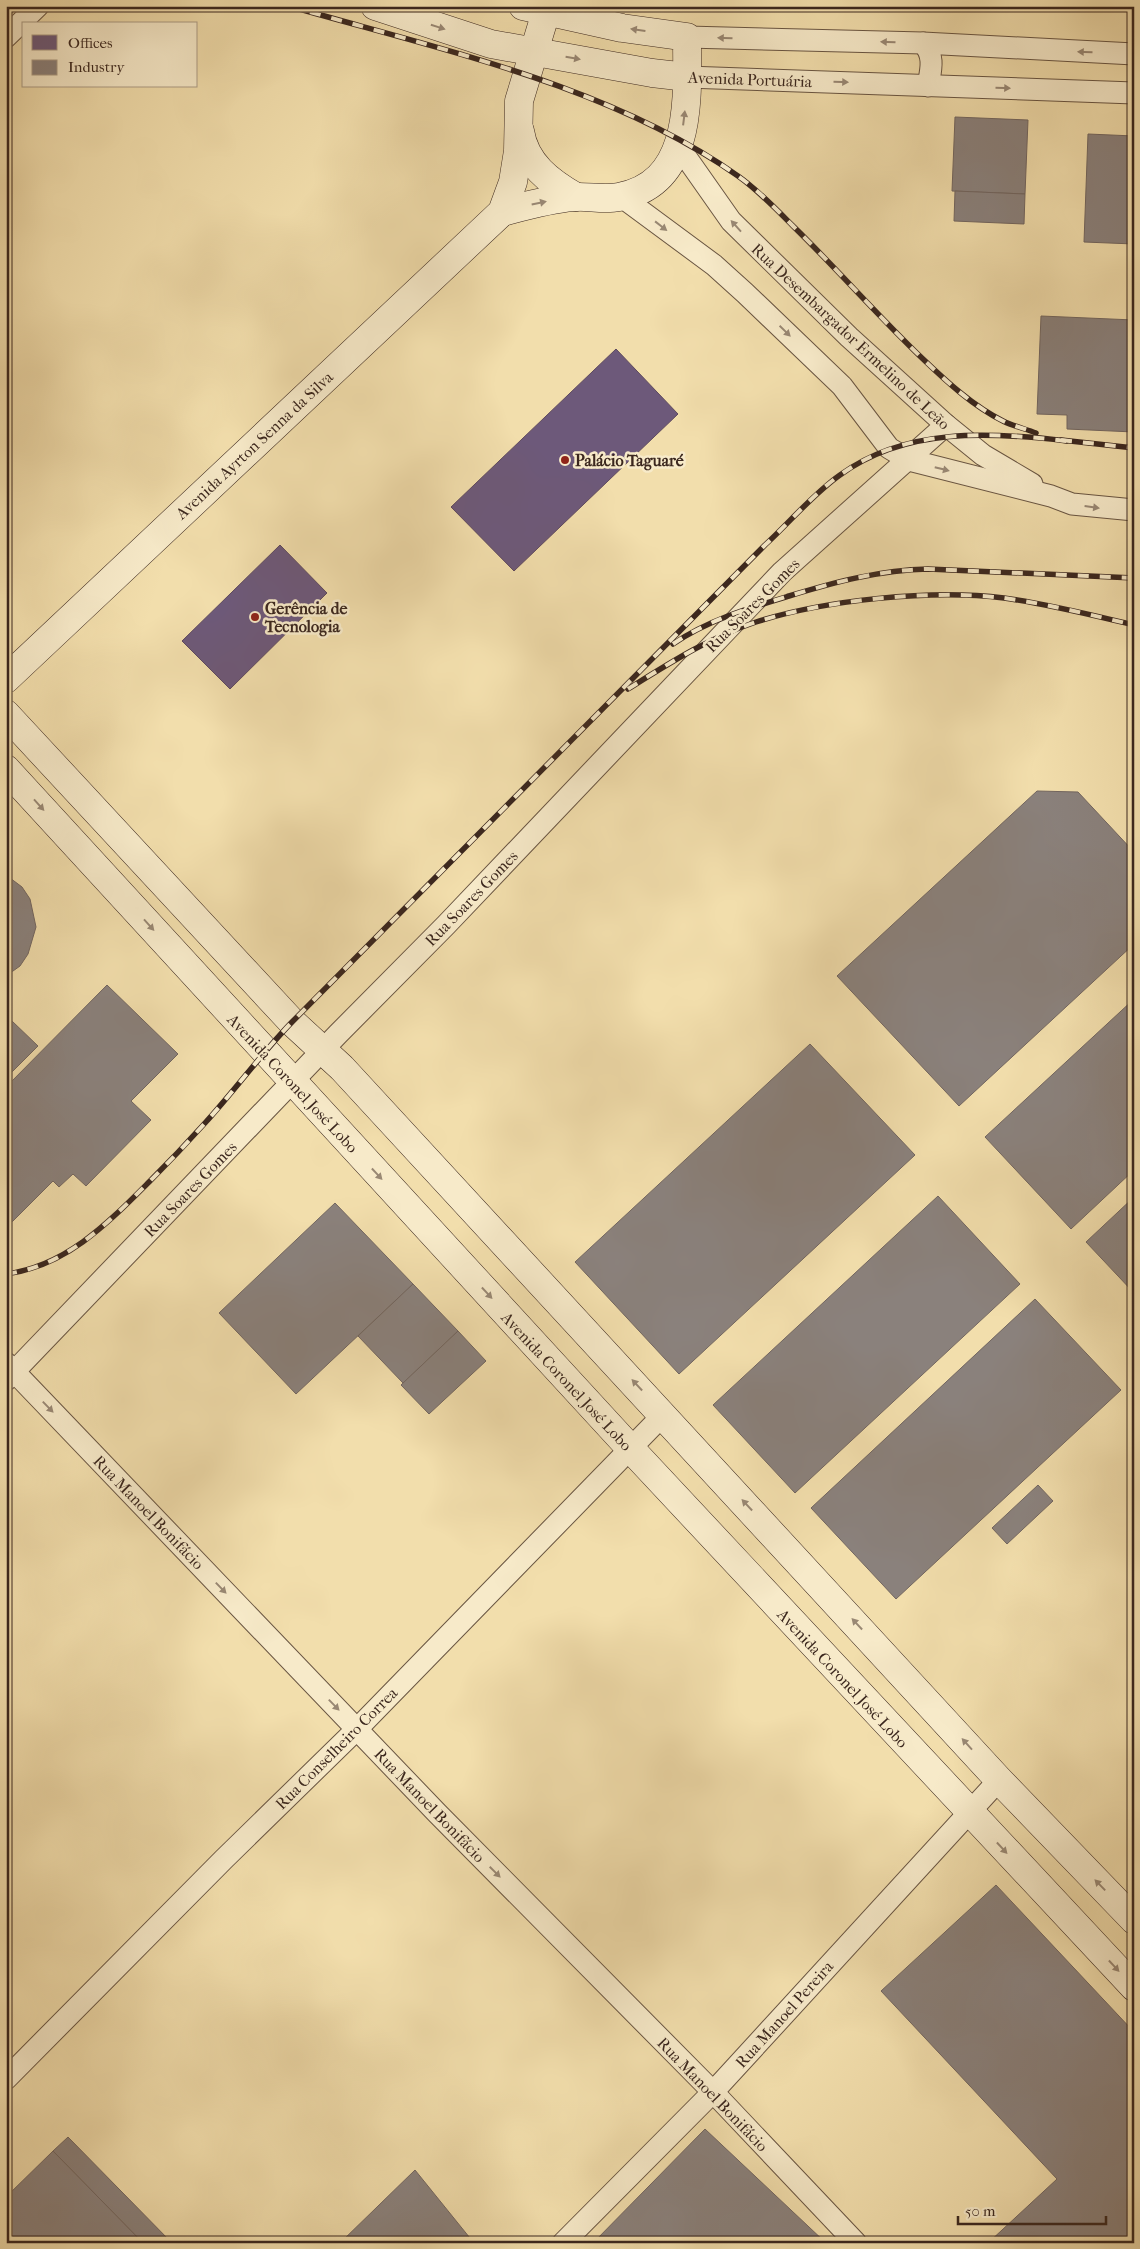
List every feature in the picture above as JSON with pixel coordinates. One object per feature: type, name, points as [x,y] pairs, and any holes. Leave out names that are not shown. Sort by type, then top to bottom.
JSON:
[{"type":"street","points":[[6,36],[38,6]]},
{"type":"street","name":"Avenida Portuária","points":[[375,6],[491,44],[687,77],[1134,93]]},
{"type":"street","points":[[535,9],[622,28],[687,37],[923,43],[1134,54]]},
{"type":"street","name":"Avenida Ayrton Senna da Silva","points":[[6,679],[502,212],[513,182],[518,151],[519,102],[534,51],[535,9]]},
{"type":"street","name":"Avenida Ayrton Senna da Silva","points":[[502,212],[576,197],[606,199],[622,197],[652,182],[664,171],[678,147],[684,118],[687,37]]},
{"type":"street","points":[[923,43],[930,51],[932,60],[928,86]]},
{"type":"street","points":[[518,120],[521,138],[537,168],[548,179],[576,197]]},
{"type":"street","name":"Rua Desembargador Ermelino de Leão","points":[[678,147],[731,221],[752,244],[946,426],[983,455],[1051,496]]},
{"type":"street","name":"Rua Desembargador Ermelino de Leão","points":[[622,197],[714,265],[745,293],[842,386],[889,448],[910,460],[1051,496],[1072,504],[1134,510]]},
{"type":"street","name":"Rua Soares Gomes","points":[[9,1372],[453,918],[782,572],[946,426]]},
{"type":"street","points":[[6,714],[285,1015],[342,1068],[664,1414],[1000,1780],[1134,1920]]},
{"type":"street","name":"Avenida Coronel José Lobo","points":[[6,769],[629,1448],[1134,1987]]},
{"type":"street","name":"Rua Manoel Bonifácio","points":[[9,1372],[713,2092],[856,2243]]},
{"type":"street","name":"Rua Conselheiro Correa","points":[[6,2080],[224,1859],[357,1730],[664,1414]]},
{"type":"street","name":"Rua Manoel Pereira","points":[[563,2243],[713,2092],[1000,1780]]},
{"type":"building: Offices","name":"Palácio Taguaré","points":[[616,349],[678,414],[514,571],[451,507]]},
{"type":"building: Offices","name":"Gerência de Tecnologia","points":[[280,545],[327,593],[230,689],[182,641]]},
{"type":"building: Industry","points":[[955,117],[1028,120],[1025,194],[952,191]]},
{"type":"building: Industry","points":[[1088,134],[1134,136],[1134,244],[1084,242]]},
{"type":"building: Industry","points":[[955,191],[1025,194],[1024,224],[954,221]]},
{"type":"building: Industry","points":[[1041,316],[1134,320],[1134,432],[1067,429],[1067,415],[1037,414]]},
{"type":"building: Industry","points":[[1037,791],[1078,792],[1134,852],[1134,944],[959,1106],[837,976]]},
{"type":"building: Industry","points":[[6,875],[22,887],[30,899],[36,927],[28,954],[20,966],[6,976]]},
{"type":"building: Industry","points":[[107,985],[178,1054],[131,1101],[151,1120],[86,1186],[73,1174],[59,1187],[53,1181],[6,1228],[6,1087]]},
{"type":"building: Industry","points":[[1134,999],[1134,1170],[1071,1229],[985,1137]]},
{"type":"building: Industry","points":[[12,1021],[38,1046],[6,1078],[6,1026]]},
{"type":"building: Industry","points":[[810,1044],[915,1155],[679,1374],[575,1262]]},
{"type":"building: Industry","points":[[938,1196],[1020,1284],[795,1493],[713,1405]]},
{"type":"building: Industry","points":[[1134,1197],[1134,1293],[1086,1242]]},
{"type":"building: Industry","points":[[335,1203],[413,1284],[296,1394],[219,1313]]},
{"type":"building: Industry","points":[[413,1284],[458,1331],[403,1383],[358,1336]]},
{"type":"building: Industry","points":[[1035,1299],[1121,1390],[896,1599],[811,1508]]},
{"type":"building: Industry","points":[[458,1331],[486,1361],[429,1414],[401,1385]]},
{"type":"building: Industry","points":[[1038,1485],[1053,1501],[1007,1544],[992,1528]]},
{"type":"building: Industry","points":[[996,1885],[1134,2032],[1134,2243],[988,2243],[1057,2179],[881,1991]]},
{"type":"building: Industry","points":[[705,2129],[826,2243],[593,2243]]},
{"type":"building: Industry","points":[[68,2137],[172,2243],[143,2243],[53,2151]]},
{"type":"building: Industry","points":[[53,2151],[143,2243],[6,2243],[6,2197]]},
{"type":"building: Industry","points":[[415,2170],[474,2243],[340,2243]]},
{"type":"railway","points":[[289,6],[521,73],[634,117],[688,144],[738,176],[760,193],[906,343],[961,393],[1003,421],[1036,433]]},
{"type":"railway","points":[[6,1274],[48,1262],[68,1252],[86,1240],[119,1212],[198,1130],[292,1022],[765,545],[811,500],[840,475],[866,459],[892,448],[921,441],[979,435],[1067,441]]},
{"type":"railway","points":[[1061,440],[1134,448]]},
{"type":"railway","points":[[673,644],[715,621],[759,605],[875,574],[928,569],[1134,578]]},
{"type":"railway","points":[[628,689],[690,652],[739,628],[783,614],[846,602],[878,598],[944,595],[1004,598],[1037,603],[1134,625]]},
{"type":"place","name":"Palácio Taguaré","points":[[565,460]]},
{"type":"place","name":"Gerência de Tecnologia","points":[[255,617]]}]
